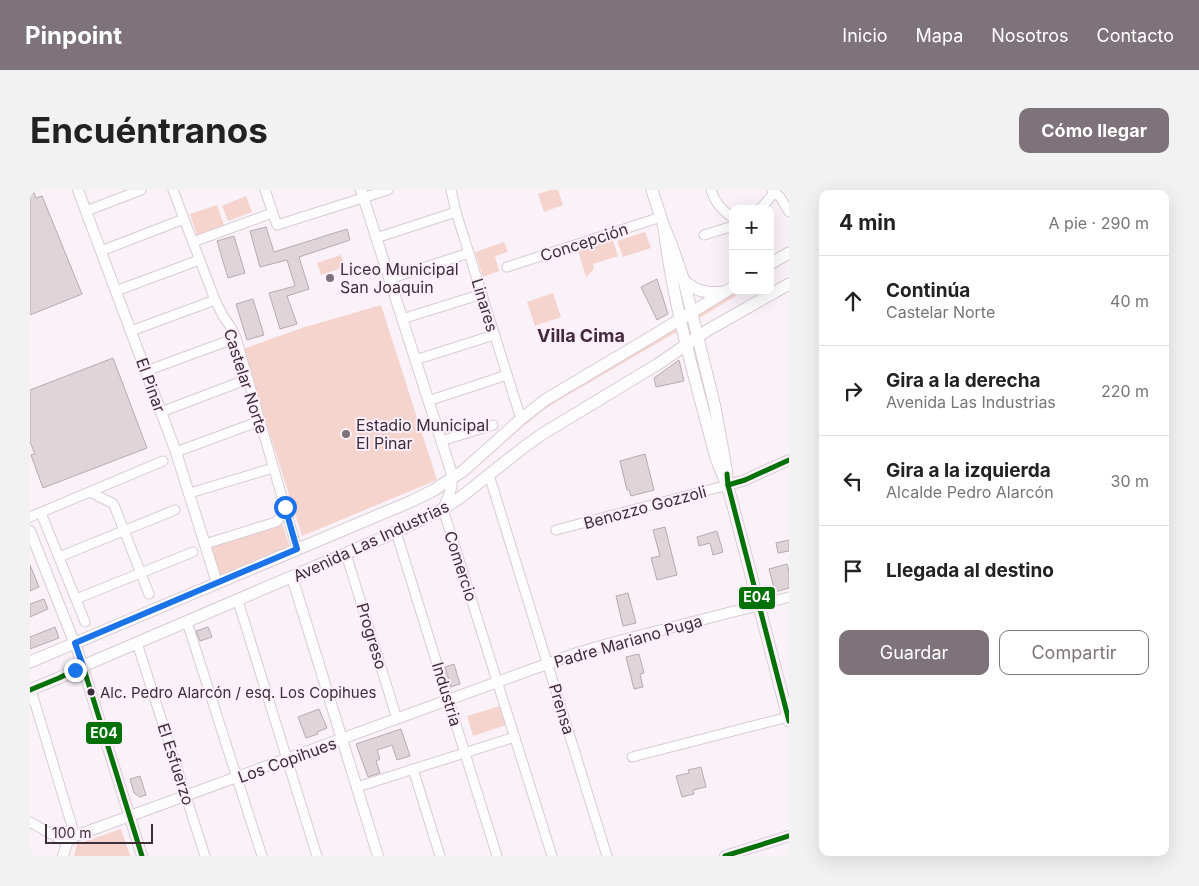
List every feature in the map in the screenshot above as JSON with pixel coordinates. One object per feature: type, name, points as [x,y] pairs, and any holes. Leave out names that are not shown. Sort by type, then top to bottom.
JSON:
[{"type":"main road","points":[[652,190],[684,281],[692,312],[723,448],[728,485],[788,719]]},
{"type":"main road","points":[[662,222],[680,320],[716,458],[728,485]]},
{"type":"main road","points":[[774,262],[789,253]]},
{"type":"main road","points":[[684,281],[701,292],[712,293],[729,289]]},
{"type":"main road","name":"Avenida Las Industrias","points":[[30,690],[346,554],[443,509],[535,439],[641,375],[698,337],[789,284]]},
{"type":"main road","name":"Avenida Las Industrias","points":[[30,662],[412,501],[434,490],[469,466],[545,400],[729,289]]},
{"type":"street","name":"El Pinar","points":[[78,190],[176,452],[218,583]]},
{"type":"street","points":[[86,211],[141,190]]},
{"type":"street","name":"Castelar Norte","points":[[173,190],[215,300],[222,316],[236,338],[297,549]]},
{"type":"street","points":[[265,190],[277,225],[362,194],[388,190]]},
{"type":"street","name":"Linares","points":[[451,190],[456,212],[521,419]]},
{"type":"street","points":[[711,190],[713,198],[729,215]]},
{"type":"street","points":[[763,205],[774,191],[789,212]]},
{"type":"street","points":[[362,194],[452,478]]},
{"type":"street","points":[[193,242],[272,212]]},
{"type":"street","points":[[376,238],[456,212]]},
{"type":"street","points":[[101,251],[184,219]]},
{"type":"street","name":"Concepción","points":[[507,266],[662,222]]},
{"type":"street","points":[[704,236],[729,227]]},
{"type":"street","points":[[389,279],[469,253]]},
{"type":"street","points":[[116,291],[200,260]]},
{"type":"street","points":[[402,319],[482,294]]},
{"type":"street","points":[[131,331],[215,300]]},
{"type":"street","points":[[415,360],[494,335]]},
{"type":"street","points":[[146,371],[236,338]]},
{"type":"street","points":[[428,401],[507,375]]},
{"type":"street","points":[[161,412],[248,379]]},
{"type":"street","points":[[176,452],[260,421]]},
{"type":"street","points":[[441,441],[493,425]]},
{"type":"street","name":"Benozzo Gozzoli","points":[[556,530],[745,480],[789,460]]},
{"type":"street","points":[[30,517],[164,461]]},
{"type":"street","points":[[190,493],[273,468]]},
{"type":"street","name":"Prensa","points":[[489,475],[608,856]]},
{"type":"street","name":"Comercio","points":[[452,478],[451,491],[443,509],[552,856]]},
{"type":"street","points":[[90,492],[113,504],[148,594]]},
{"type":"street","points":[[205,544],[276,522],[285,507]]},
{"type":"street","points":[[59,557],[175,510]]},
{"type":"street","points":[[41,513],[85,622]]},
{"type":"street","points":[[30,531],[83,666],[142,856]]},
{"type":"street","name":"Industria","points":[[396,532],[497,856]]},
{"type":"street","points":[[76,599],[193,552]]},
{"type":"street","name":"Progreso","points":[[346,554],[397,719]]},
{"type":"street","points":[[292,577],[378,856]]},
{"type":"street","points":[[759,605],[789,597]]},
{"type":"street","points":[[238,601],[318,856]]},
{"type":"street","name":"Padre Mariano Puga","points":[[498,682],[602,645],[759,605]]},
{"type":"street","points":[[187,622],[262,856]]},
{"type":"street","name":"El Esfuerzo","points":[[137,643],[205,856]]},
{"type":"street","name":"Los Copihues","points":[[71,840],[498,682]]},
{"type":"street","points":[[30,690],[71,840],[64,856]]},
{"type":"street","points":[[632,757],[788,719]]},
{"type":"street","points":[[357,787],[515,737]]},
{"type":"street","points":[[414,769],[440,856]]},
{"type":"street","points":[[30,822],[71,840]]},
{"type":"street","points":[[725,856],[789,836]]},
{"type":"shaded area","points":[[550,190],[558,190],[563,205],[544,212],[538,194]]},
{"type":"shaded area","points":[[246,196],[252,212],[228,221],[222,206]]},
{"type":"shaded area","points":[[217,205],[224,225],[197,235],[190,214]]},
{"type":"shaded area","points":[[645,232],[651,248],[623,257],[617,241]]},
{"type":"shaded area","points":[[613,240],[618,256],[593,264],[594,269],[586,277],[578,251]]},
{"type":"shaded area","points":[[504,242],[508,252],[495,256],[499,271],[483,277],[475,252]]},
{"type":"shaded area","points":[[341,255],[345,267],[321,275],[317,263]]},
{"type":"shaded area","points":[[553,293],[561,317],[535,326],[527,302]]},
{"type":"shaded area","points":[[730,295],[737,295],[542,411],[466,477],[463,475],[513,429],[572,387],[702,313]]},
{"type":"shaded area","name":"Estadio Municipal El Pinar","points":[[381,305],[437,480],[302,536],[243,349],[302,328]]},
{"type":"shaded area","points":[[282,523],[290,547],[221,579],[211,546]]},
{"type":"shaded area","points":[[500,706],[506,725],[473,736],[467,716]]},
{"type":"shaded area","points":[[121,829],[130,856],[74,856],[77,844]]},
{"type":"building","points":[[30,190],[33,190],[36,198],[42,196],[82,294],[30,315]]},
{"type":"building","points":[[266,227],[274,252],[347,229],[350,240],[299,257],[309,289],[287,296],[297,324],[280,329],[269,293],[295,286],[287,260],[260,267],[250,231]]},
{"type":"building","points":[[234,236],[245,273],[228,278],[217,241]]},
{"type":"building","points":[[657,279],[668,314],[657,320],[641,287]]},
{"type":"building","points":[[253,299],[264,335],[247,340],[236,304]]},
{"type":"building","points":[[113,358],[147,448],[43,488],[31,455],[35,454],[30,442],[30,390]]},
{"type":"building","points":[[679,360],[684,381],[656,387],[654,378]]},
{"type":"building","points":[[645,454],[654,490],[631,496],[629,490],[627,490],[620,461]]},
{"type":"building","points":[[665,527],[677,575],[657,580],[651,558],[660,556],[653,530]]},
{"type":"building","points":[[717,531],[723,552],[713,555],[710,543],[699,546],[697,537]]},
{"type":"building","points":[[789,540],[789,551],[778,553],[776,543]]},
{"type":"building","points":[[787,564],[789,588],[775,592],[769,569]]},
{"type":"building","points":[[30,565],[39,587],[30,591]]},
{"type":"building","points":[[628,593],[636,623],[623,626],[616,596]]},
{"type":"building","points":[[44,599],[48,609],[30,617],[30,604]]},
{"type":"building","points":[[55,627],[59,638],[30,649],[30,637]]},
{"type":"building","points":[[208,627],[212,637],[200,641],[196,631]]},
{"type":"building","points":[[639,654],[644,673],[640,674],[643,687],[634,689],[626,657]]},
{"type":"building","points":[[454,664],[460,684],[451,687],[445,667]]},
{"type":"building","points":[[319,709],[327,728],[317,732],[318,734],[306,738],[298,717]]},
{"type":"building","points":[[401,729],[410,756],[397,760],[392,745],[377,750],[380,759],[376,761],[380,773],[368,777],[356,744]]},
{"type":"building","points":[[701,767],[706,787],[693,790],[694,794],[682,797],[676,776],[689,773],[688,770]]},
{"type":"building","points":[[140,776],[146,795],[140,797],[134,793],[130,779]]},
{"type":"transit line","name":"E04","points":[[728,485],[745,480],[789,460]]},
{"type":"transit line","name":"E04","points":[[727,474],[728,485],[789,721]]},
{"type":"transit line","name":"E04","points":[[30,690],[83,666],[142,856]]},
{"type":"transit line","name":"E04","points":[[725,856],[789,836]]},
{"type":"place","name":"Liceo Municipal San Joaquin","points":[[330,278]]},
{"type":"place","name":"Estadio Municipal El Pinar","points":[[346,434]]},
{"type":"place","name":"Alc. Pedro Alarcón / esq. Los Copihues","points":[[91,692]]},
{"type":"district","name":"Villa Cima","points":[[581,336]]},
{"type":"route","points":[[75,670],[83,666],[75,643],[297,549],[285,507]]}]
